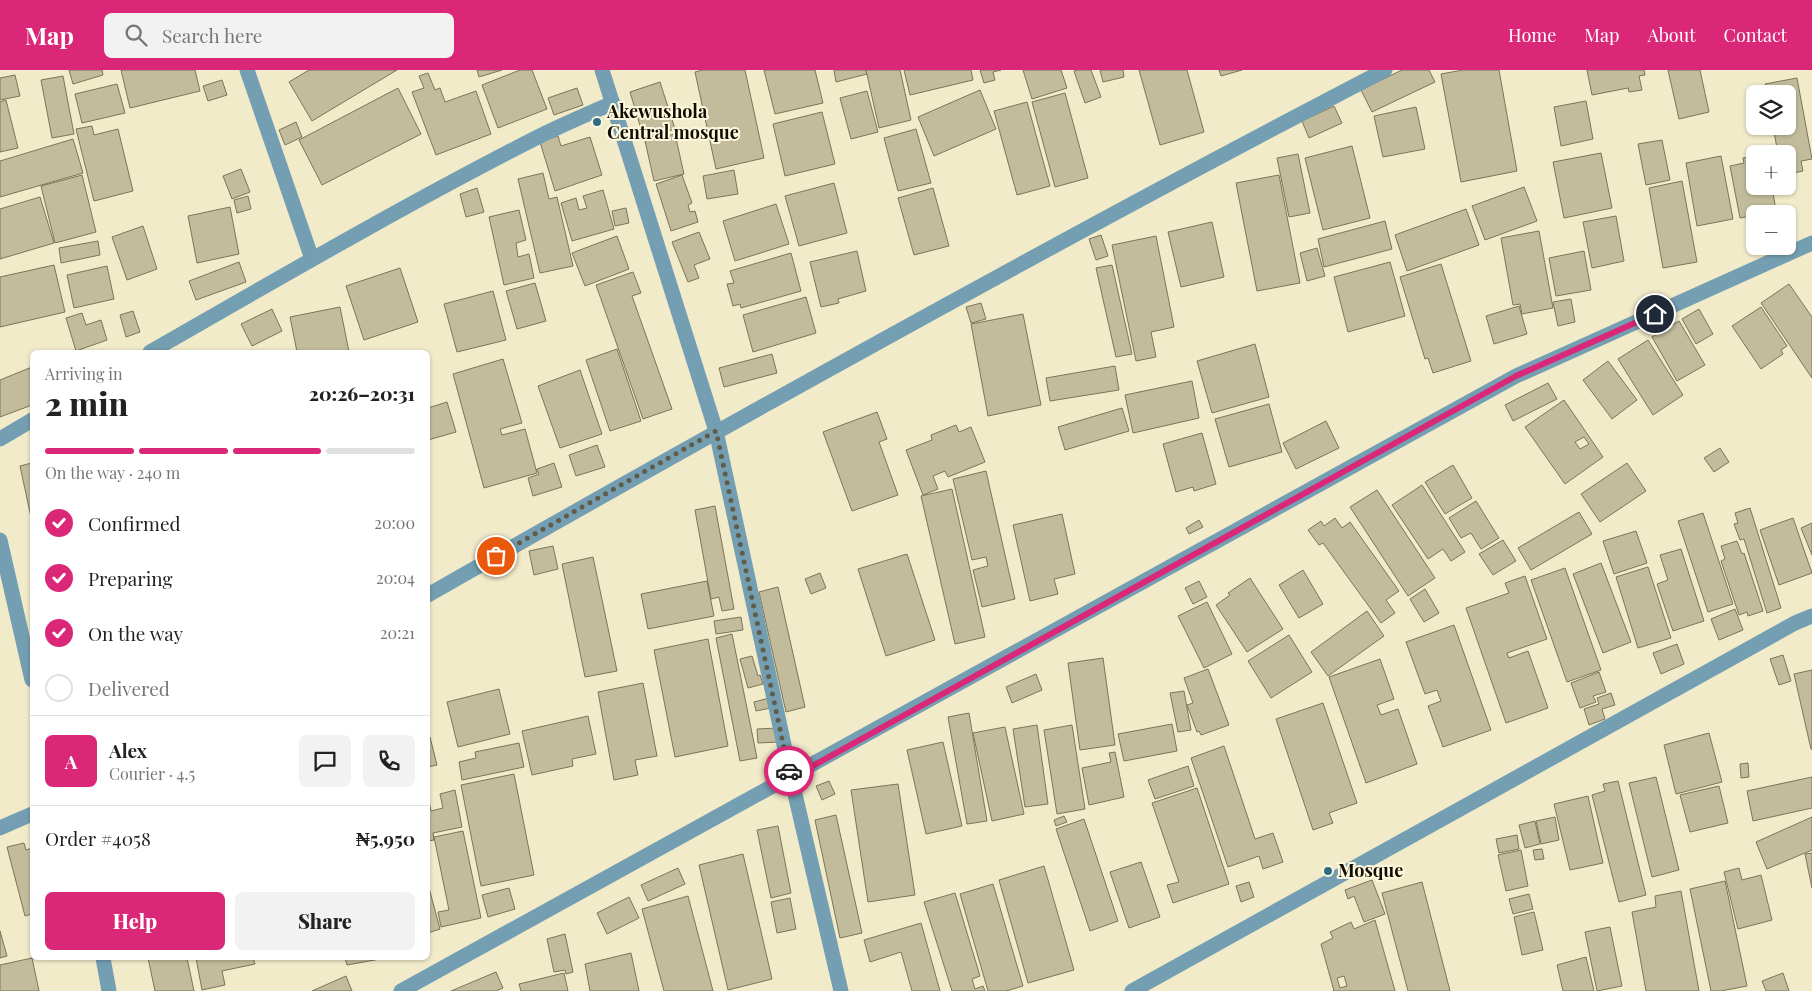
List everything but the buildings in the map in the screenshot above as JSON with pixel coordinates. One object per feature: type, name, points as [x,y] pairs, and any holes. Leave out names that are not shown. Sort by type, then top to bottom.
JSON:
[{"type":"street","points":[[247,70],[312,259]]},
{"type":"street","points":[[602,70],[716,431],[791,778],[841,991]]},
{"type":"street","points":[[430,594],[716,431],[1384,70]]},
{"type":"street","points":[[153,350],[312,259],[532,140],[612,102]]},
{"type":"street","points":[[401,991],[791,778],[1516,376],[1812,243]]},
{"type":"street","points":[[0,439],[30,421]]},
{"type":"street","points":[[0,540],[30,671]]},
{"type":"street","points":[[1132,991],[1786,628],[1812,616]]},
{"type":"street","points":[[0,828],[30,815]]},
{"type":"street","points":[[103,960],[110,991]]},
{"type":"way so far","points":[[496,556],[716,431],[789,771]]},
{"type":"place","name":"Akewushola Central mosque","points":[[597,122]]},
{"type":"place","name":"Mosque","points":[[1328,871]]},
{"type":"route","points":[[789,771],[791,778],[1516,376],[1655,314]]}]
